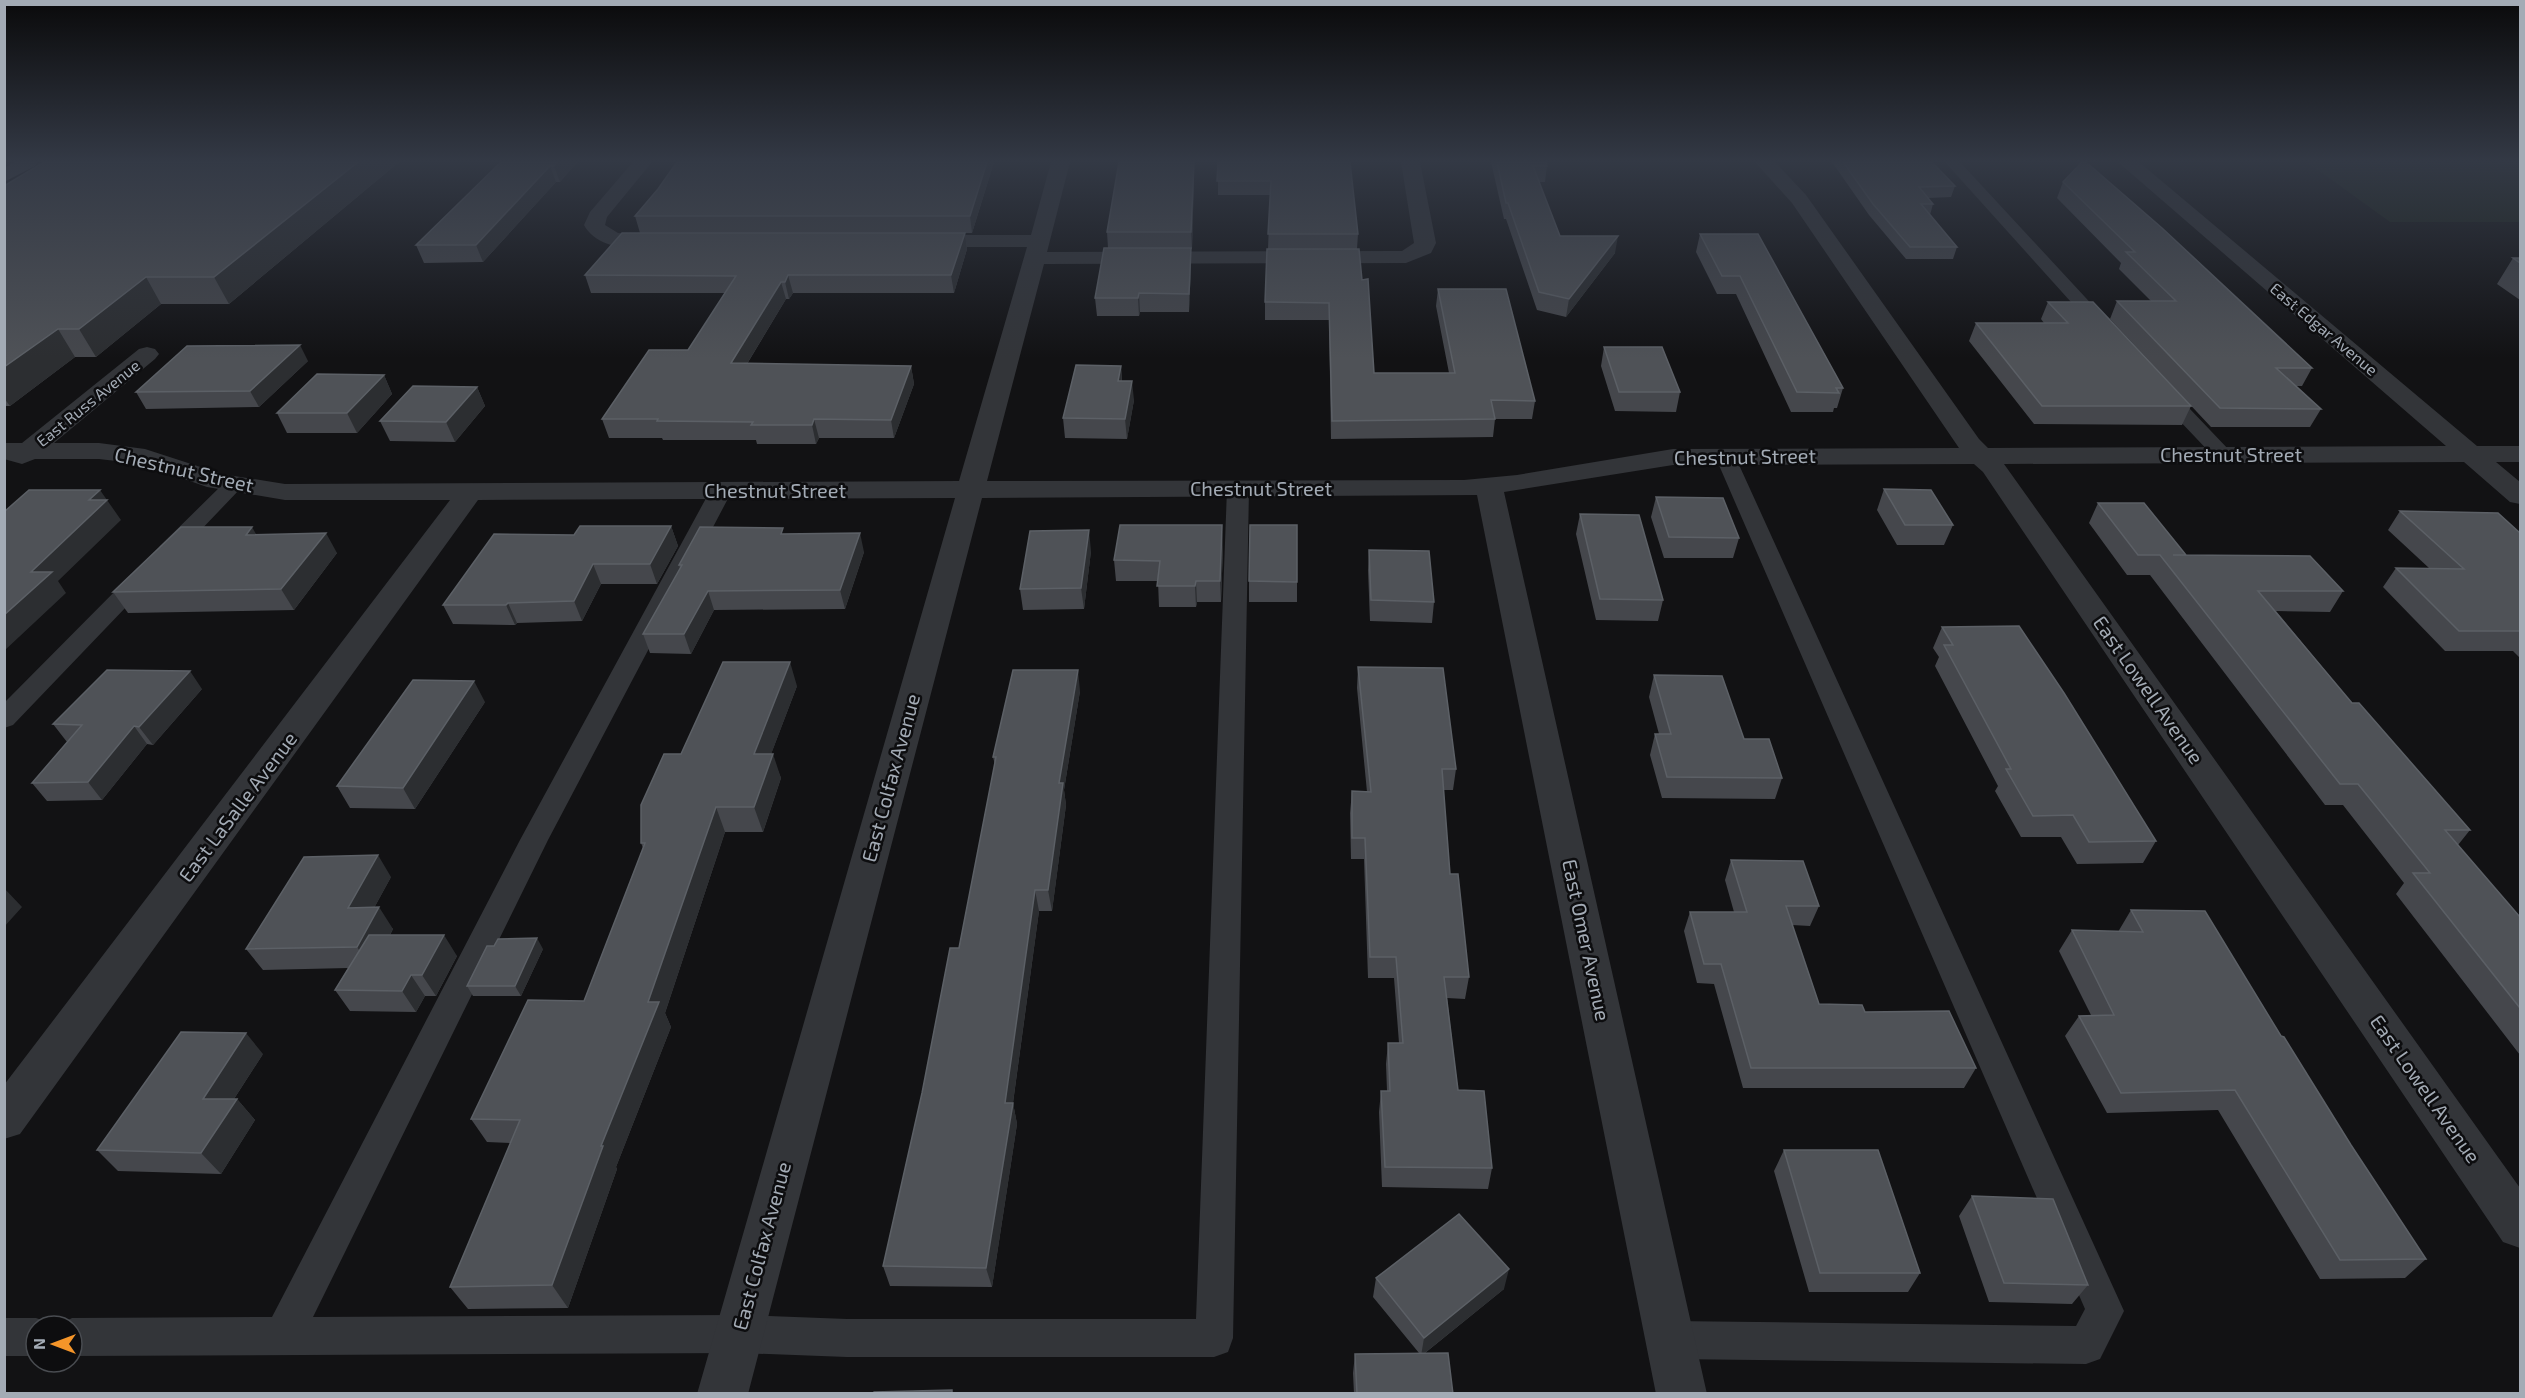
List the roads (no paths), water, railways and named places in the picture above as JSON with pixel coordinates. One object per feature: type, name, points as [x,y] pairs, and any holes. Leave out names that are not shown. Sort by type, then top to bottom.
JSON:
[{"type":"street","points":[[595,227],[600,234],[614,240],[683,242]]},
{"type":"street","name":"East Colfax Avenue","points":[[722,1394],[1042,227]]},
{"type":"street","points":[[897,241],[1036,249],[1395,258],[1421,257],[1425,243],[1423,227]]},
{"type":"street","name":"East Lowell Avenue","points":[[1819,227],[1970,445],[1993,467],[2520,1226]]},
{"type":"street","name":"East Edgar Avenue","points":[[2204,227],[2520,496]]},
{"type":"street","name":"East Russ Avenue","points":[[4,470],[16,451],[147,354]]},
{"type":"street","name":"Chestnut Street","points":[[16,451],[99,451],[145,457],[232,485],[285,492],[1489,486],[1559,478],[1637,462],[1725,456],[2520,454]]},
{"type":"street","name":"East Omer Avenue","points":[[1489,486],[1682,1394]]},
{"type":"street","name":"East LaSalle Avenue","points":[[4,1120],[470,492]]},
{"type":"lane","points":[[2012,227],[2119,344]]},
{"type":"lane","points":[[2151,378],[2223,455]]},
{"type":"lane","points":[[1670,1340],[2086,1345],[2105,1311],[1725,456]]},
{"type":"lane","points":[[4,719],[232,485]]},
{"type":"lane","points":[[84,1337],[738,1334],[847,1338],[1214,1338],[1238,489]]},
{"type":"lane","points":[[283,1336],[534,840],[721,491]]},
{"type":"lane","points":[[4,1337],[24,1337]]}]
